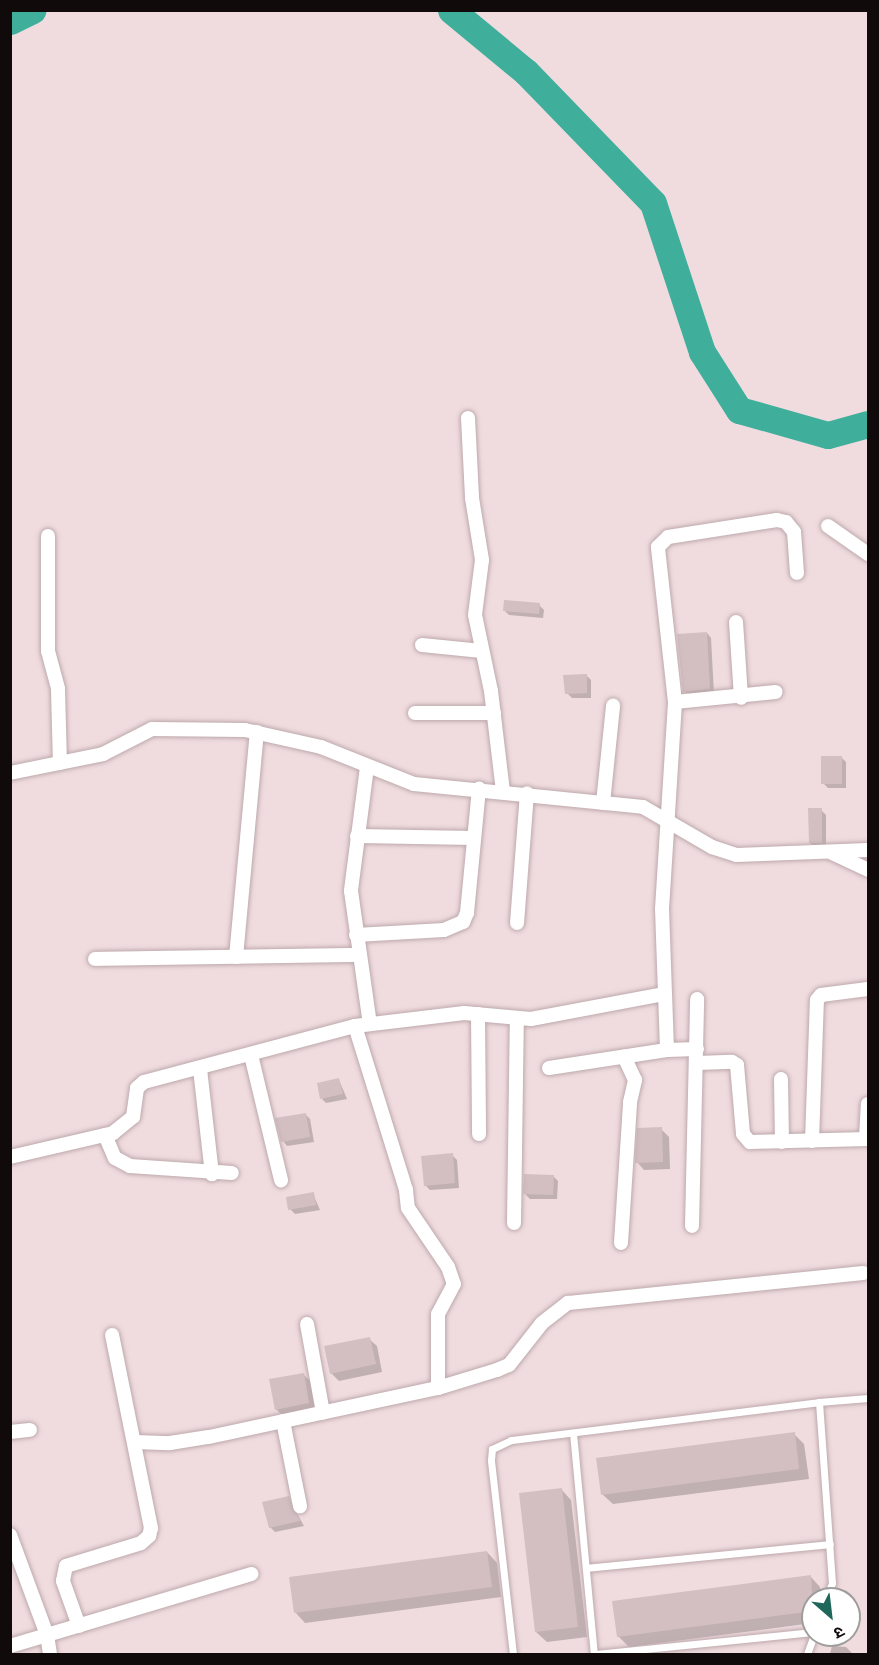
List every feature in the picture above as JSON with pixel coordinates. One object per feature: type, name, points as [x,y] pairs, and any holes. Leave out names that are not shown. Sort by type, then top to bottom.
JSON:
[{"type":"street","points":[[468,418],[472,498],[482,560],[476,615],[494,713],[503,792]]},
{"type":"street","points":[[667,1050],[662,938],[675,702],[658,555],[661,540],[777,520],[786,522],[794,532],[797,573]]},
{"type":"street","points":[[828,526],[868,554]]},
{"type":"street","points":[[48,536],[48,651],[57,688],[60,763]]},
{"type":"street","points":[[736,622],[741,698]]},
{"type":"street","points":[[422,645],[482,651]]},
{"type":"street","points":[[675,702],[741,698],[776,692]]},
{"type":"street","points":[[603,803],[613,705]]},
{"type":"street","points":[[415,713],[494,713]]},
{"type":"street","points":[[10,772],[103,754],[152,729],[257,732],[321,747],[414,784],[527,793],[643,807],[667,818],[712,847],[737,855],[868,849]]},
{"type":"street","points":[[236,957],[257,732]]},
{"type":"street","points":[[367,767],[351,891],[370,1023]]},
{"type":"street","points":[[356,935],[444,930],[463,922],[478,789]]},
{"type":"street","points":[[517,923],[527,793]]},
{"type":"street","points":[[357,836],[474,838]]},
{"type":"street","points":[[830,852],[868,870]]},
{"type":"street","points":[[95,959],[359,955]]},
{"type":"street","points":[[812,1141],[817,1000],[821,995],[868,989],[868,978]]},
{"type":"street","points":[[10,1157],[105,1135],[126,1126],[133,1117],[137,1088],[144,1082],[200,1069],[355,1026],[478,1014],[517,1019],[665,994]]},
{"type":"street","points":[[692,1226],[697,999]]},
{"type":"street","points":[[478,1014],[479,1134]]},
{"type":"street","points":[[514,1223],[517,1019]]},
{"type":"street","points":[[355,1026],[406,1190],[408,1208],[448,1267],[454,1284],[438,1314],[438,1388]]},
{"type":"street","points":[[549,1068],[667,1050],[732,1062],[737,1065],[746,1140],[782,1142],[867,1139],[868,1104]]},
{"type":"street","points":[[251,1055],[281,1180]]},
{"type":"street","points":[[621,1243],[630,1102],[635,1080],[624,1056]]},
{"type":"street","points":[[200,1069],[212,1174]]},
{"type":"street","points":[[781,1079],[782,1142]]},
{"type":"street","points":[[105,1135],[115,1158],[130,1166],[212,1174],[232,1173]]},
{"type":"street","points":[[135,1442],[170,1443],[438,1388],[509,1365],[542,1323],[568,1303],[862,1273]]},
{"type":"street","points":[[307,1324],[323,1413]]},
{"type":"street","points":[[78,1626],[63,1581],[66,1566],[141,1543],[149,1536],[151,1520],[112,1335]]},
{"type":"street","points":[[283,1421],[300,1506]]},
{"type":"street","points":[[10,1432],[30,1430]]},
{"type":"street","points":[[10,1535],[47,1635],[50,1654]]},
{"type":"street","points":[[10,1646],[251,1574]]},
{"type":"lane","points":[[513,1654],[492,1449],[511,1440],[868,1398]]},
{"type":"lane","points":[[819,1402],[830,1544],[830,1587]]},
{"type":"lane","points":[[573,1432],[595,1654],[801,1635]]},
{"type":"lane","points":[[586,1568],[830,1544]]},
{"type":"building","points":[[504,600],[540,603],[539,614],[503,611]]},
{"type":"building","points":[[707,632],[710,689],[683,692],[677,634]]},
{"type":"building","points":[[587,674],[587,693],[565,694],[563,675]]},
{"type":"building","points":[[821,756],[842,756],[842,784],[821,784]]},
{"type":"building","points":[[808,808],[822,808],[822,843],[809,843]]},
{"type":"building","points":[[339,1078],[343,1094],[320,1099],[317,1083]]},
{"type":"building","points":[[306,1113],[310,1137],[281,1142],[275,1118]]},
{"type":"building","points":[[662,1127],[663,1162],[635,1163],[637,1128]]},
{"type":"building","points":[[453,1153],[455,1183],[424,1186],[421,1156]]},
{"type":"building","points":[[524,1174],[554,1175],[553,1195],[523,1194]]},
{"type":"building","points":[[314,1192],[316,1205],[288,1210],[286,1197]]},
{"type":"building","points":[[370,1337],[376,1364],[330,1374],[324,1346]]},
{"type":"building","points":[[304,1373],[309,1403],[275,1410],[269,1379]]},
{"type":"building","points":[[795,1432],[799,1469],[601,1495],[596,1458]]},
{"type":"building","points":[[562,1488],[578,1627],[535,1632],[519,1493]]},
{"type":"building","points":[[289,1496],[300,1521],[269,1528],[262,1502]]},
{"type":"building","points":[[487,1551],[492,1587],[294,1613],[289,1577]]},
{"type":"building","points":[[811,1575],[812,1587],[801,1587],[801,1613],[617,1637],[612,1601]]},
{"type":"waterway","points":[[10,21],[33,10]]},
{"type":"waterway","points":[[451,10],[526,72],[653,203],[702,352],[739,410],[828,435],[868,424]]}]
